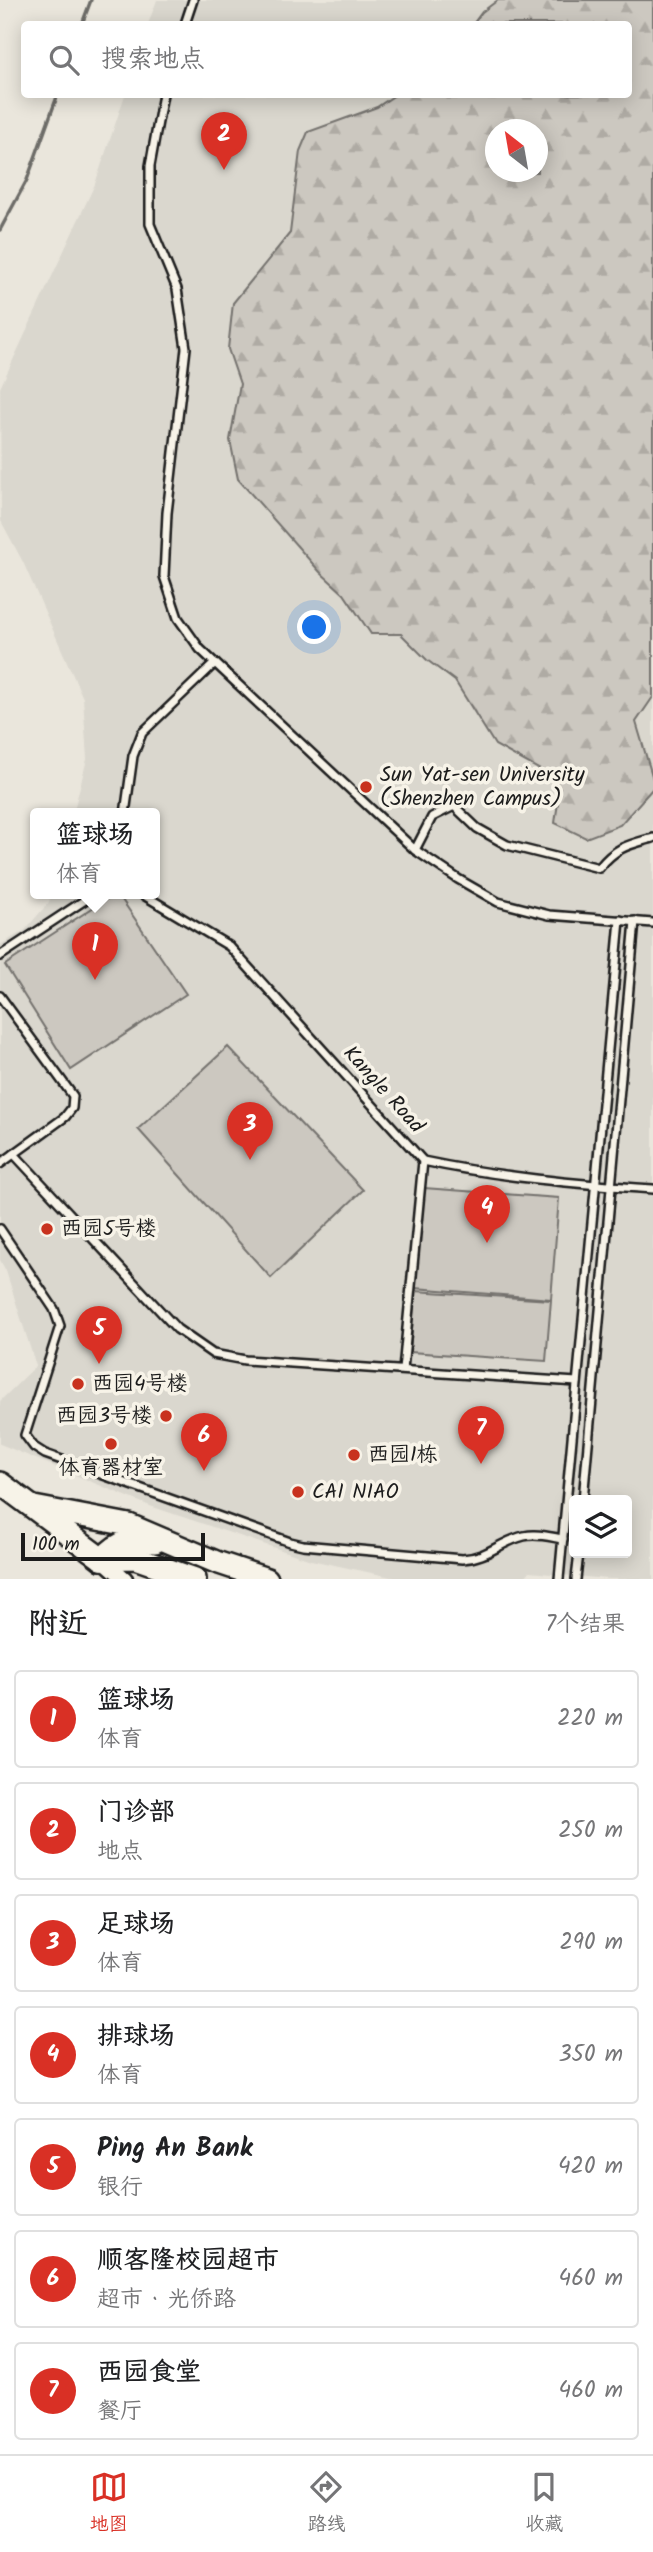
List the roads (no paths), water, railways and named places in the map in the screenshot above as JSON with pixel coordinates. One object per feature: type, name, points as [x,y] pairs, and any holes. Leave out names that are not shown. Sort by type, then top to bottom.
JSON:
[{"type":"street","points":[[0,1483],[125,1579]]},
{"type":"street","points":[[34,1507],[129,1525],[172,1545],[267,1579]]},
{"type":"street","points":[[102,1559],[113,1547],[129,1540],[172,1545]]},
{"type":"street","points":[[102,1559],[135,1558],[195,1579]]},
{"type":"lane","points":[[187,21],[193,0]]},
{"type":"lane","points":[[162,98],[150,166],[150,224],[177,289],[186,348],[167,513],[164,576],[178,618],[200,649],[415,850],[458,880],[498,902],[549,915],[653,923]]},
{"type":"lane","points":[[126,808],[132,756],[142,733],[215,663]]},
{"type":"lane","points":[[415,850],[432,817],[454,806],[477,828],[507,845],[599,868],[621,847],[653,838]]},
{"type":"lane","points":[[0,956],[86,899]]},
{"type":"lane","name":"Kangle Road","points":[[150,899],[229,946],[423,1161],[462,1169],[653,1189]]},
{"type":"lane","points":[[559,1579],[620,920]]},
{"type":"lane","points":[[583,1495],[635,921]]},
{"type":"lane","points":[[0,996],[73,1096],[72,1108],[65,1117],[0,1164]]},
{"type":"lane","points":[[14,1154],[177,1329],[213,1354],[246,1360],[577,1382]]},
{"type":"lane","points":[[403,1370],[423,1161]]},
{"type":"lane","points":[[0,1229],[54,1309],[60,1326],[25,1435],[34,1447],[45,1454],[303,1545],[462,1559],[484,1556],[526,1536],[563,1539]]},
{"type":"lane","points":[[576,1579],[578,1558]]},
{"type":"waterway","points":[[83,21],[91,0]]},
{"type":"waterway","points":[[0,230],[27,180],[57,98]]},
{"type":"place","name":"门诊部","points":[[224,170]]},
{"type":"place","name":"Sun Yat-sen University (Shenzhen Campus)","points":[[366,787]]},
{"type":"place","name":"篮球场","points":[[95,980]]},
{"type":"place","name":"足球场","points":[[250,1160]]},
{"type":"place","name":"西园5号楼","points":[[47,1229]]},
{"type":"place","name":"排球场","points":[[487,1243]]},
{"type":"place","name":"Ping An Bank","points":[[99,1364]]},
{"type":"place","name":"西园4号楼","points":[[78,1384]]},
{"type":"place","name":"西园3号楼","points":[[166,1416]]},
{"type":"place","name":"体育器材室","points":[[111,1444]]},
{"type":"place","name":"西园1栋","points":[[354,1455]]},
{"type":"place","name":"西园食堂","points":[[481,1464]]},
{"type":"place","name":"顺客隆校园超市","points":[[204,1471]]},
{"type":"place","name":"CAI NIAO","points":[[298,1492]]}]
